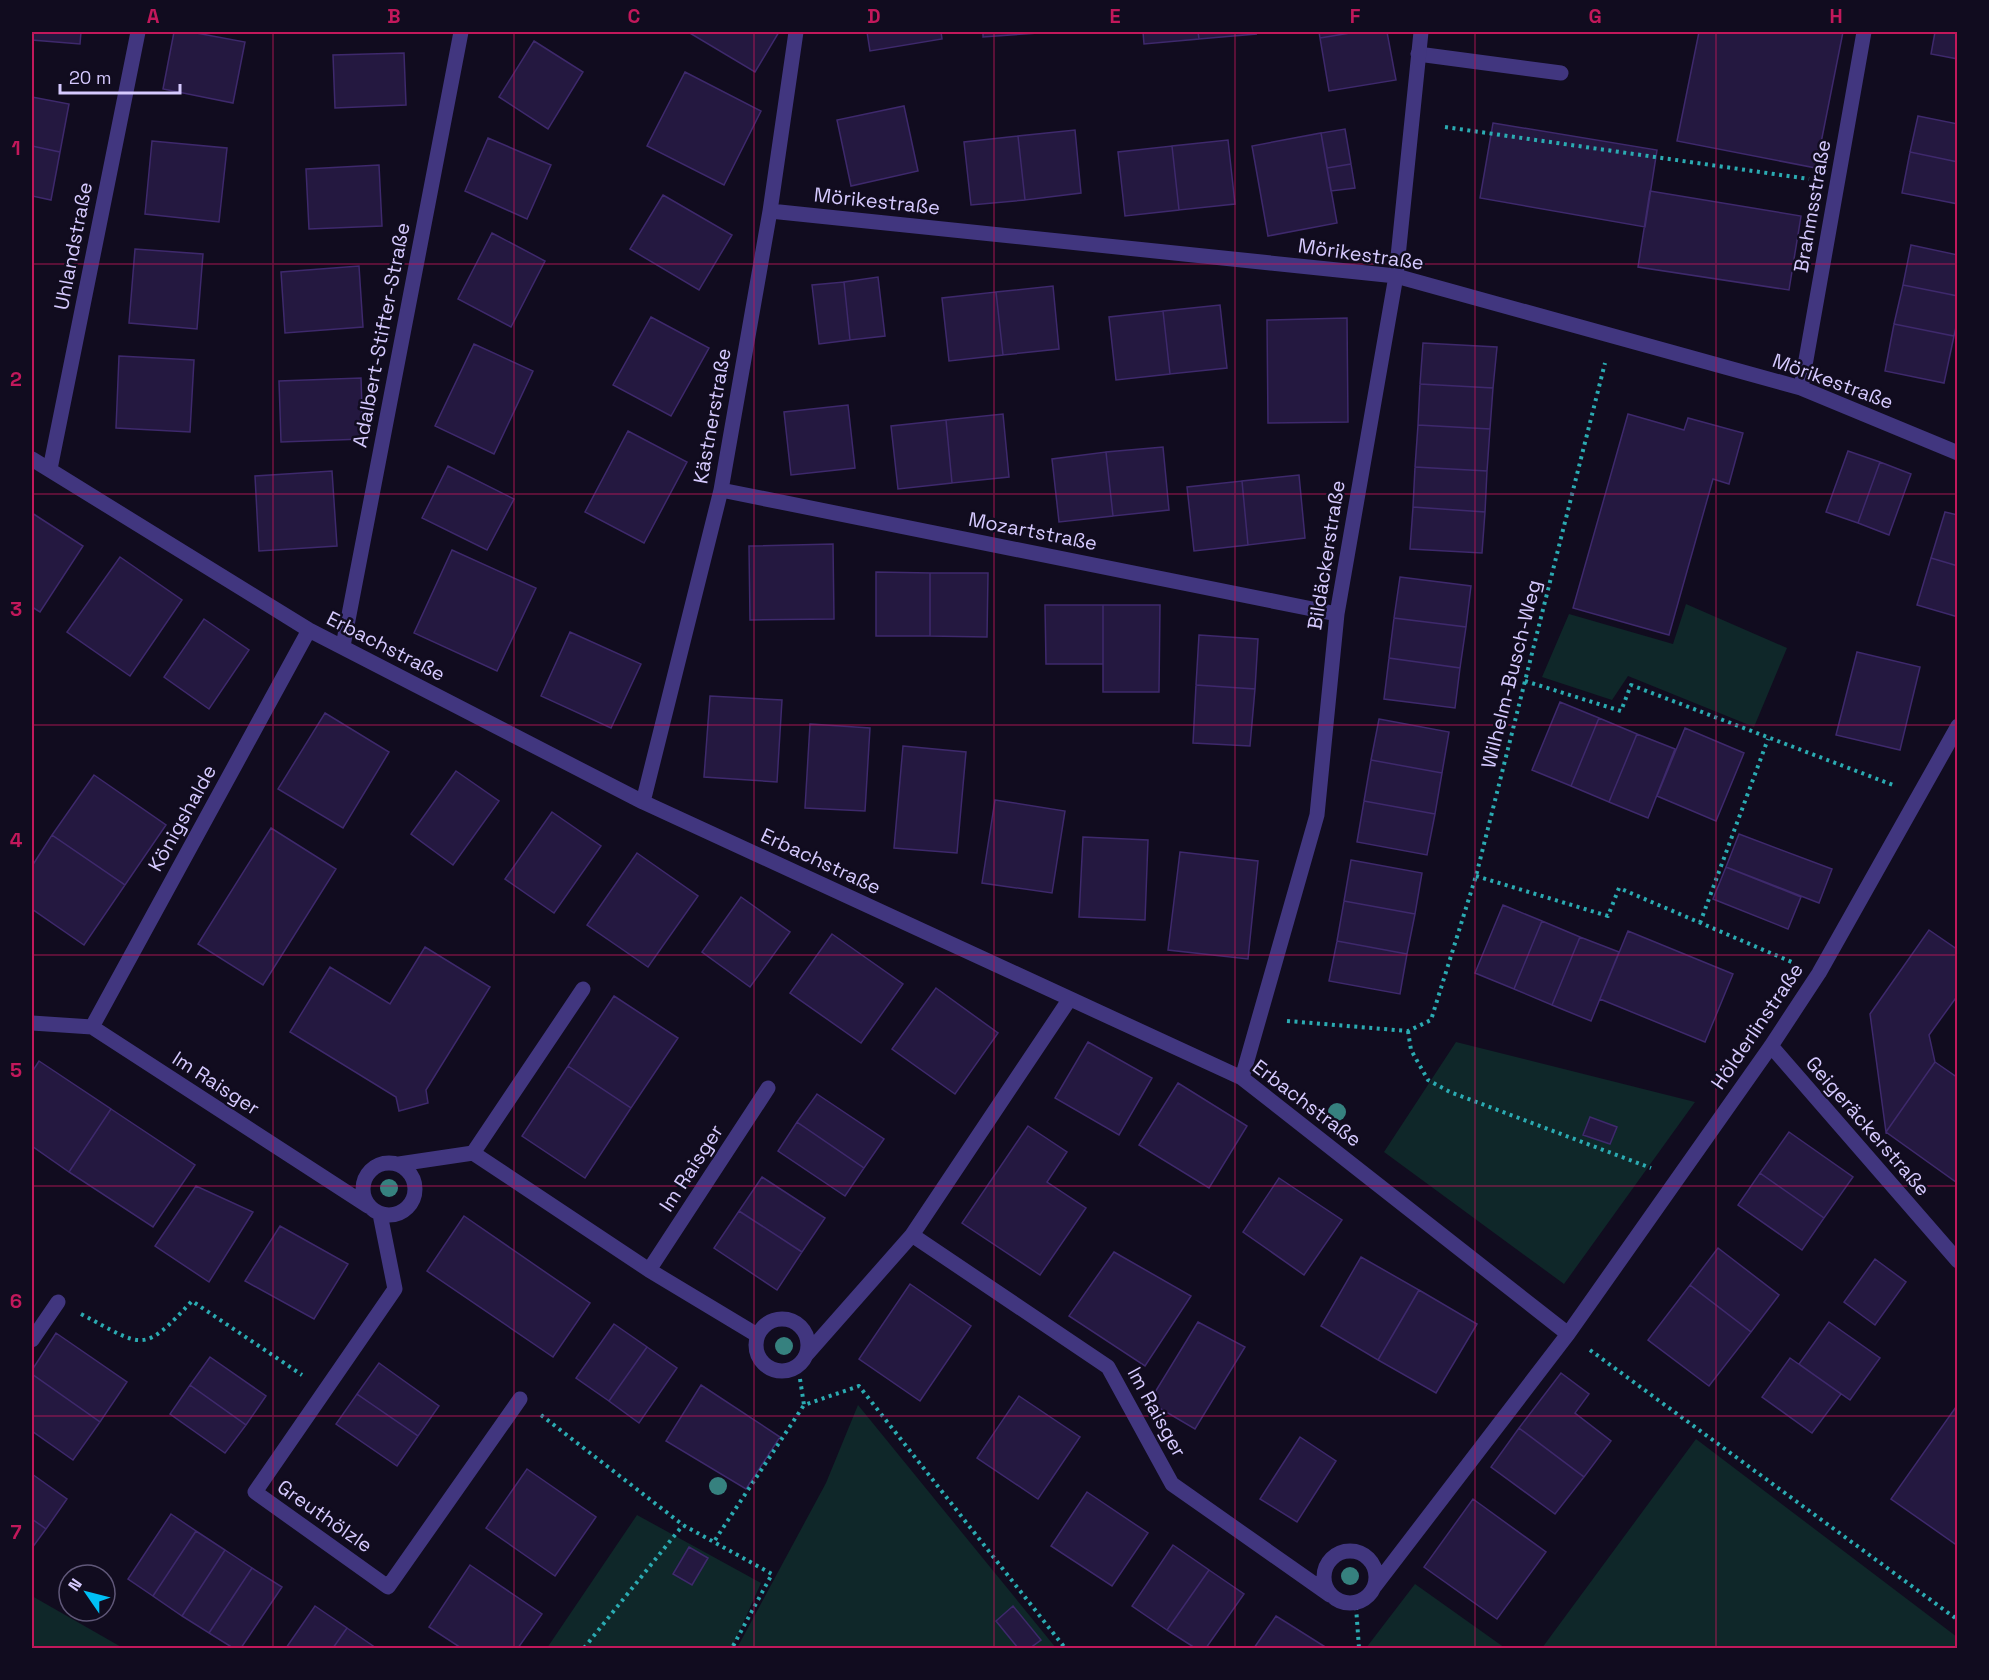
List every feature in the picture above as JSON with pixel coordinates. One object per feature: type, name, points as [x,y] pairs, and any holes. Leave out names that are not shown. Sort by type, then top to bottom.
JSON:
[{"type":"street","name":"Uhlandstraße","points":[[50,470],[138,32]]},
{"type":"street","name":"Adalbert-Stifter-Straße","points":[[343,646],[461,32]]},
{"type":"street","name":"Kästnerstraße","points":[[643,802],[721,490],[770,211],[796,32]]},
{"type":"street","name":"Bildäckerstraße","points":[[1242,1078],[1317,815],[1336,614],[1396,276],[1421,32]]},
{"type":"street","name":"Brahmsstraße","points":[[1801,388],[1864,32]]},
{"type":"street","points":[[1418,54],[1561,73]]},
{"type":"street","name":"Mörikestraße","points":[[770,211],[1396,276],[1801,388],[1958,453]]},
{"type":"street","name":"Erbachstraße","points":[[32,459],[309,630],[643,802],[1242,1078],[1568,1334]]},
{"type":"street","name":"Mozartstraße","points":[[721,490],[1336,614]]},
{"type":"street","name":"Königshalde","points":[[92,1027],[309,630]]},
{"type":"street","name":"Hölderlinstraße","points":[[1568,1334],[1771,1046],[1819,973],[1958,726]]},
{"type":"street","points":[[473,1154],[583,989]]},
{"type":"street","points":[[802,1359],[808,1340],[803,1329],[791,1320],[780,1318],[767,1323],[757,1335],[756,1351],[762,1362],[773,1370],[787,1371],[802,1359],[912,1235],[1069,1000]]},
{"type":"street","name":"Im Raisger","points":[[32,1023],[92,1027],[374,1210]]},
{"type":"street","name":"Geigeräckerstraße","points":[[1771,1046],[1958,1261]]},
{"type":"street","name":"Im Raisger","points":[[649,1270],[768,1088]]},
{"type":"street","points":[[399,1164],[413,1178],[414,1197],[406,1209],[394,1215],[374,1210],[363,1195],[364,1179],[374,1167],[387,1162],[399,1164],[473,1154],[649,1270],[757,1335]]},
{"type":"street","name":"Greuthölzle","points":[[374,1210],[395,1289],[255,1492],[388,1587],[520,1399]]},
{"type":"street","name":"Im Raisger","points":[[912,1235],[1108,1367],[1173,1484],[1330,1595],[1341,1602],[1356,1603]]},
{"type":"street","points":[[32,1340],[58,1302]]},
{"type":"street","points":[[1356,1603],[1367,1598],[1568,1334]]},
{"type":"street","points":[[1330,1595],[1324,1583],[1325,1567],[1336,1555],[1348,1551],[1360,1552],[1371,1561],[1377,1572],[1375,1586]]},
{"type":"path","points":[[1445,127],[1818,180]]},
{"type":"path","name":"Wilhelm-Busch-Weg","points":[[1408,1031],[1431,1020],[1476,876],[1612,334]]},
{"type":"path","points":[[1525,681],[1621,711],[1632,685],[1768,739],[1919,794]]},
{"type":"path","points":[[1700,923],[1768,739]]},
{"type":"path","points":[[1476,876],[1608,916],[1619,888],[1819,973]]},
{"type":"path","points":[[1260,1018],[1408,1031],[1411,1050],[1428,1080],[1449,1092],[1632,1159],[1675,1180]]},
{"type":"path","points":[[58,1302],[128,1338],[146,1341],[162,1333],[192,1301],[326,1390]]},
{"type":"path","points":[[1568,1334],[1958,1620]]},
{"type":"path","points":[[715,1540],[804,1405],[802,1359]]},
{"type":"path","points":[[804,1405],[859,1386],[1065,1648]]},
{"type":"path","points":[[520,1399],[683,1525],[715,1540],[772,1574],[732,1648]]},
{"type":"path","points":[[584,1648],[683,1525]]},
{"type":"path","points":[[1356,1603],[1359,1648]]},
{"type":"green space","points":[[1686,604],[1787,648],[1754,727],[1628,676],[1612,700],[1542,677],[1569,614],[1673,644]]},
{"type":"green space","points":[[1456,1042],[1695,1102],[1564,1284],[1384,1152]]},
{"type":"green space","points":[[858,1405],[1056,1648],[737,1648],[826,1483]]},
{"type":"green space","points":[[1696,1439],[1957,1637],[1957,1648],[1542,1648]]},
{"type":"green space","points":[[637,1515],[761,1583],[732,1648],[547,1648]]},
{"type":"green space","points":[[1415,1584],[1505,1648],[1366,1648]]},
{"type":"green space","points":[[32,1596],[57,1610],[57,1623],[79,1623],[123,1648],[32,1648]]},
{"type":"building","points":[[32,32],[81,32],[80,44],[32,40]]},
{"type":"building","points":[[174,32],[191,32],[245,42],[233,103],[163,89]]},
{"type":"building","points":[[688,32],[779,32],[755,72]]},
{"type":"building","points":[[867,32],[941,32],[942,39],[870,51]]},
{"type":"building","points":[[983,32],[1038,32],[1038,33],[983,37]]},
{"type":"building","points":[[1143,32],[1198,32],[1199,39],[1144,44]]},
{"type":"building","points":[[1198,32],[1255,32],[1256,34],[1199,39]]},
{"type":"building","points":[[1319,32],[1356,32],[1320,38]]},
{"type":"building","points":[[1356,32],[1387,32],[1396,80],[1329,91],[1320,38]]},
{"type":"building","points":[[1699,32],[1843,32],[1816,168],[1677,141]]},
{"type":"building","points":[[1935,32],[1958,32],[1958,59],[1931,54]]},
{"type":"building","points":[[534,41],[583,72],[548,129],[499,97]]},
{"type":"building","points":[[404,53],[406,105],[335,108],[333,55]]},
{"type":"building","points":[[685,72],[761,111],[724,185],[647,146]]},
{"type":"building","points":[[32,97],[69,104],[60,152],[32,146]]},
{"type":"building","points":[[904,106],[918,171],[851,186],[837,120]]},
{"type":"building","points":[[1918,116],[1958,124],[1958,162],[1910,152]]},
{"type":"building","points":[[1493,123],[1657,150],[1645,227],[1480,198]]},
{"type":"building","points":[[1345,129],[1351,164],[1327,168],[1321,133]]},
{"type":"building","points":[[1075,130],[1081,193],[1025,200],[1018,136]]},
{"type":"building","points":[[1321,133],[1337,223],[1268,236],[1252,146]]},
{"type":"building","points":[[1018,136],[1025,200],[971,205],[964,142]]},
{"type":"building","points":[[488,138],[551,165],[527,219],[465,191]]},
{"type":"building","points":[[1228,140],[1235,204],[1179,210],[1172,146]]},
{"type":"building","points":[[152,141],[227,148],[219,222],[145,214]]},
{"type":"building","points":[[32,146],[60,152],[51,200],[32,196]]},
{"type":"building","points":[[1172,146],[1179,210],[1125,216],[1118,152]]},
{"type":"building","points":[[1910,152],[1958,162],[1958,204],[1902,193]]},
{"type":"building","points":[[1351,164],[1355,188],[1331,191],[1327,168]]},
{"type":"building","points":[[379,165],[382,226],[309,229],[306,169]]},
{"type":"building","points":[[1650,191],[1801,216],[1789,290],[1638,267]]},
{"type":"building","points":[[663,195],[732,235],[699,290],[630,249]]},
{"type":"building","points":[[492,233],[545,261],[511,327],[458,299]]},
{"type":"building","points":[[1911,245],[1958,255],[1958,296],[1903,285]]},
{"type":"building","points":[[135,249],[203,254],[197,329],[129,323]]},
{"type":"building","points":[[359,266],[363,327],[285,333],[281,272]]},
{"type":"building","points":[[878,277],[885,336],[850,340],[844,282]]},
{"type":"building","points":[[844,282],[850,340],[819,344],[812,285]]},
{"type":"building","points":[[1903,285],[1958,296],[1958,318],[1954,336],[1894,324]]},
{"type":"building","points":[[1053,286],[1059,349],[1003,355],[996,292]]},
{"type":"building","points":[[996,292],[1003,355],[949,361],[942,298]]},
{"type":"building","points":[[1220,305],[1227,368],[1170,374],[1163,311]]},
{"type":"building","points":[[1163,311],[1170,374],[1116,380],[1109,317]]},
{"type":"building","points":[[651,317],[709,348],[671,416],[613,385]]},
{"type":"building","points":[[1347,318],[1348,422],[1268,423],[1267,320]]},
{"type":"building","points":[[1894,324],[1954,336],[1944,383],[1885,371]]},
{"type":"building","points":[[1423,343],[1497,347],[1493,388],[1420,384]]},
{"type":"building","points":[[474,344],[533,371],[494,454],[435,426]]},
{"type":"building","points":[[119,356],[194,360],[190,432],[116,428]]},
{"type":"building","points":[[361,378],[363,439],[281,442],[279,381]]},
{"type":"building","points":[[1420,384],[1493,388],[1490,429],[1418,425]]},
{"type":"building","points":[[848,405],[855,468],[791,475],[784,412]]},
{"type":"building","points":[[1003,414],[1009,477],[952,483],[946,420]]},
{"type":"building","points":[[1628,414],[1684,430],[1688,418],[1743,433],[1729,484],[1713,479],[1669,635],[1573,608]]},
{"type":"building","points":[[946,420],[952,483],[898,489],[891,426]]},
{"type":"building","points":[[1418,425],[1490,429],[1487,471],[1415,467]]},
{"type":"building","points":[[628,431],[687,462],[644,543],[585,512]]},
{"type":"building","points":[[1163,447],[1169,510],[1113,516],[1106,452]]},
{"type":"building","points":[[1848,451],[1880,462],[1858,523],[1826,512]]},
{"type":"building","points":[[1106,452],[1113,516],[1059,522],[1052,459]]},
{"type":"building","points":[[1880,462],[1911,474],[1889,535],[1858,523]]},
{"type":"building","points":[[448,466],[514,499],[487,550],[422,518]]},
{"type":"building","points":[[1415,467],[1487,471],[1485,512],[1413,507]]},
{"type":"building","points":[[332,471],[337,546],[259,551],[255,476]]},
{"type":"building","points":[[1299,475],[1305,538],[1248,545],[1242,481]]},
{"type":"building","points":[[1242,481],[1248,545],[1194,551],[1187,487]]},
{"type":"building","points":[[1413,507],[1485,512],[1482,553],[1410,549]]},
{"type":"building","points":[[1945,512],[1958,515],[1958,566],[1931,558]]},
{"type":"building","points":[[32,513],[83,546],[40,612],[32,607]]},
{"type":"building","points":[[833,544],[834,619],[750,620],[749,546]]},
{"type":"building","points":[[452,550],[536,588],[497,671],[414,633]]},
{"type":"building","points":[[120,557],[182,600],[130,676],[67,632]]},
{"type":"building","points":[[1931,558],[1958,566],[1958,617],[1917,605]]},
{"type":"building","points":[[876,572],[930,573],[930,636],[876,636]]},
{"type":"building","points":[[930,573],[988,573],[987,637],[930,636]]},
{"type":"building","points":[[1400,577],[1471,586],[1466,627],[1394,618]]},
{"type":"building","points":[[1045,605],[1103,605],[1103,664],[1046,664]]},
{"type":"building","points":[[1103,605],[1160,605],[1159,692],[1103,692]]},
{"type":"building","points":[[1394,618],[1466,627],[1460,668],[1389,658]]},
{"type":"building","points":[[204,619],[249,650],[209,709],[164,677]]},
{"type":"building","points":[[570,632],[641,664],[611,728],[541,696]]},
{"type":"building","points":[[1199,635],[1258,639],[1255,689],[1196,685]]},
{"type":"building","points":[[1857,652],[1920,667],[1900,750],[1836,735]]},
{"type":"building","points":[[1389,658],[1460,668],[1455,708],[1384,699]]},
{"type":"building","points":[[1196,685],[1255,689],[1250,746],[1193,743]]},
{"type":"building","points":[[710,696],[782,700],[777,782],[704,777]]},
{"type":"building","points":[[1560,702],[1599,718],[1571,786],[1532,770]]},
{"type":"building","points":[[325,713],[389,752],[343,828],[278,789]]},
{"type":"building","points":[[1599,718],[1637,734],[1609,802],[1571,786]]},
{"type":"building","points":[[1379,719],[1449,732],[1442,773],[1371,760]]},
{"type":"building","points":[[810,724],[870,728],[865,811],[805,808]]},
{"type":"building","points":[[1685,728],[1744,753],[1716,821],[1657,796]]},
{"type":"building","points":[[1637,734],[1675,749],[1648,818],[1609,802]]},
{"type":"building","points":[[903,746],[966,752],[957,853],[894,848]]},
{"type":"building","points":[[1371,760],[1442,773],[1435,814],[1364,801]]},
{"type":"building","points":[[456,771],[499,801],[453,865],[411,834]]},
{"type":"building","points":[[94,775],[166,825],[125,885],[52,835]]},
{"type":"building","points":[[995,800],[1065,811],[1052,893],[982,883]]},
{"type":"building","points":[[1364,801],[1435,814],[1427,855],[1357,842]]},
{"type":"building","points":[[552,812],[601,846],[554,913],[505,879]]},
{"type":"building","points":[[271,828],[336,869],[263,985],[198,944]]},
{"type":"building","points":[[1739,834],[1832,869],[1819,903],[1726,867]]},
{"type":"building","points":[[52,835],[125,885],[84,945],[32,909],[32,866]]},
{"type":"building","points":[[1083,837],[1148,840],[1145,920],[1079,917]]},
{"type":"building","points":[[1180,852],[1258,861],[1248,959],[1168,950]]},
{"type":"building","points":[[637,853],[698,896],[648,967],[587,925]]},
{"type":"building","points":[[1351,860],[1422,873],[1415,914],[1344,901]]},
{"type":"building","points":[[1726,867],[1801,897],[1788,929],[1713,899]]},
{"type":"building","points":[[741,897],[790,932],[750,987],[702,952]]},
{"type":"building","points":[[1344,901],[1415,914],[1407,954],[1337,941]]},
{"type":"building","points":[[1503,905],[1542,921],[1514,989],[1475,973]]},
{"type":"building","points":[[1542,921],[1580,937],[1552,1005],[1514,989]]},
{"type":"building","points":[[1929,930],[1958,950],[1958,995],[1929,1035],[1935,1062],[1886,1132],[1870,1014]]},
{"type":"building","points":[[1628,931],[1733,974],[1705,1042],[1600,999]]},
{"type":"building","points":[[832,934],[903,984],[861,1043],[790,993]]},
{"type":"building","points":[[1580,937],[1619,952],[1591,1021],[1552,1005]]},
{"type":"building","points":[[1337,941],[1407,954],[1400,994],[1329,981]]},
{"type":"building","points":[[425,947],[490,987],[426,1090],[428,1103],[399,1111],[396,1097],[290,1032],[330,967],[390,1004]]},
{"type":"building","points":[[936,988],[998,1033],[955,1094],[892,1049]]},
{"type":"building","points":[[614,996],[678,1038],[631,1108],[568,1066]]},
{"type":"building","points":[[1088,1042],[1152,1078],[1119,1135],[1055,1098]]},
{"type":"building","points":[[39,1061],[111,1109],[69,1172],[32,1146],[32,1072]]},
{"type":"building","points":[[1935,1062],[1958,1078],[1956,1182],[1886,1132]]},
{"type":"building","points":[[568,1066],[631,1108],[585,1178],[522,1136]]},
{"type":"building","points":[[1178,1083],[1247,1126],[1209,1188],[1139,1145]]},
{"type":"building","points":[[817,1094],[884,1139],[864,1168],[797,1122]]},
{"type":"building","points":[[111,1109],[195,1165],[153,1227],[69,1172]]},
{"type":"building","points":[[1590,1117],[1617,1127],[1610,1144],[1583,1135]]},
{"type":"building","points":[[797,1122],[864,1168],[845,1196],[778,1151]]},
{"type":"building","points":[[1028,1126],[1067,1152],[1047,1182],[1086,1208],[1040,1275],[962,1223]]},
{"type":"building","points":[[1789,1132],[1853,1177],[1824,1218],[1760,1173]]},
{"type":"building","points":[[1760,1173],[1824,1218],[1802,1250],[1738,1205]]},
{"type":"building","points":[[762,1177],[825,1218],[802,1252],[739,1211]]},
{"type":"building","points":[[1279,1178],[1342,1220],[1304,1275],[1243,1232]]},
{"type":"building","points":[[196,1186],[253,1212],[209,1282],[155,1246]]},
{"type":"building","points":[[739,1211],[802,1252],[777,1290],[714,1248]]},
{"type":"building","points":[[464,1216],[590,1303],[553,1357],[427,1271]]},
{"type":"building","points":[[280,1226],[348,1264],[314,1319],[245,1281]]},
{"type":"building","points":[[1718,1248],[1779,1295],[1751,1332],[1690,1285]]},
{"type":"building","points":[[1114,1252],[1191,1296],[1145,1366],[1069,1316]]},
{"type":"building","points":[[1361,1257],[1419,1290],[1378,1360],[1321,1326]]},
{"type":"building","points":[[1875,1259],[1906,1282],[1875,1325],[1844,1302]]},
{"type":"building","points":[[910,1284],[971,1326],[920,1401],[859,1359]]},
{"type":"building","points":[[1690,1285],[1751,1332],[1709,1386],[1648,1340]]},
{"type":"building","points":[[1419,1290],[1477,1324],[1436,1393],[1378,1360]]},
{"type":"building","points":[[1198,1322],[1245,1347],[1195,1429],[1149,1402]]},
{"type":"building","points":[[1829,1322],[1880,1358],[1850,1400],[1799,1364]]},
{"type":"building","points":[[614,1324],[647,1347],[609,1401],[576,1378]]},
{"type":"building","points":[[56,1333],[127,1382],[100,1422],[32,1374],[32,1370]]},
{"type":"building","points":[[647,1347],[677,1368],[639,1423],[609,1401]]},
{"type":"building","points":[[210,1357],[266,1396],[246,1425],[190,1385]]},
{"type":"building","points":[[1790,1358],[1841,1394],[1812,1433],[1762,1397]]},
{"type":"building","points":[[379,1363],[439,1406],[418,1436],[357,1394]]},
{"type":"building","points":[[1561,1373],[1589,1394],[1575,1413],[1611,1441],[1584,1477],[1519,1428]]},
{"type":"building","points":[[32,1374],[100,1422],[73,1460],[32,1431]]},
{"type":"building","points":[[190,1385],[246,1425],[225,1453],[170,1414]]},
{"type":"building","points":[[701,1385],[780,1437],[746,1489],[666,1441]]},
{"type":"building","points":[[357,1394],[418,1436],[397,1466],[336,1424]]},
{"type":"building","points":[[1019,1396],[1080,1437],[1038,1499],[977,1458]]},
{"type":"building","points":[[1958,1404],[1958,1546],[1891,1499]]},
{"type":"building","points":[[1519,1428],[1584,1477],[1555,1514],[1491,1467]]},
{"type":"building","points":[[1300,1437],[1336,1461],[1297,1522],[1260,1499]]},
{"type":"building","points":[[527,1469],[596,1517],[555,1576],[486,1528]]},
{"type":"building","points":[[32,1474],[67,1499],[46,1529],[32,1519]]},
{"type":"building","points":[[1087,1492],[1148,1533],[1112,1586],[1051,1546]]},
{"type":"building","points":[[1473,1499],[1546,1552],[1497,1619],[1424,1567]]},
{"type":"building","points":[[171,1514],[196,1531],[153,1596],[128,1579]]},
{"type":"building","points":[[32,1519],[46,1529],[32,1548]]},
{"type":"building","points":[[196,1531],[225,1550],[182,1616],[153,1596]]},
{"type":"building","points":[[1173,1545],[1209,1570],[1167,1630],[1132,1606]]},
{"type":"building","points":[[689,1547],[708,1558],[692,1585],[673,1574]]},
{"type":"building","points":[[225,1550],[252,1568],[209,1633],[182,1616]]},
{"type":"building","points":[[470,1565],[542,1614],[518,1648],[461,1648],[429,1627]]},
{"type":"building","points":[[252,1568],[282,1587],[241,1648],[233,1648],[209,1633]]},
{"type":"building","points":[[1209,1570],[1244,1594],[1206,1648],[1195,1648],[1167,1630]]},
{"type":"building","points":[[315,1606],[347,1628],[333,1648],[286,1648]]},
{"type":"building","points":[[1013,1606],[1041,1640],[1030,1648],[1018,1648],[996,1621]]},
{"type":"building","points":[[1276,1616],[1327,1648],[1254,1648]]},
{"type":"building","points":[[347,1628],[376,1648],[333,1648]]}]
